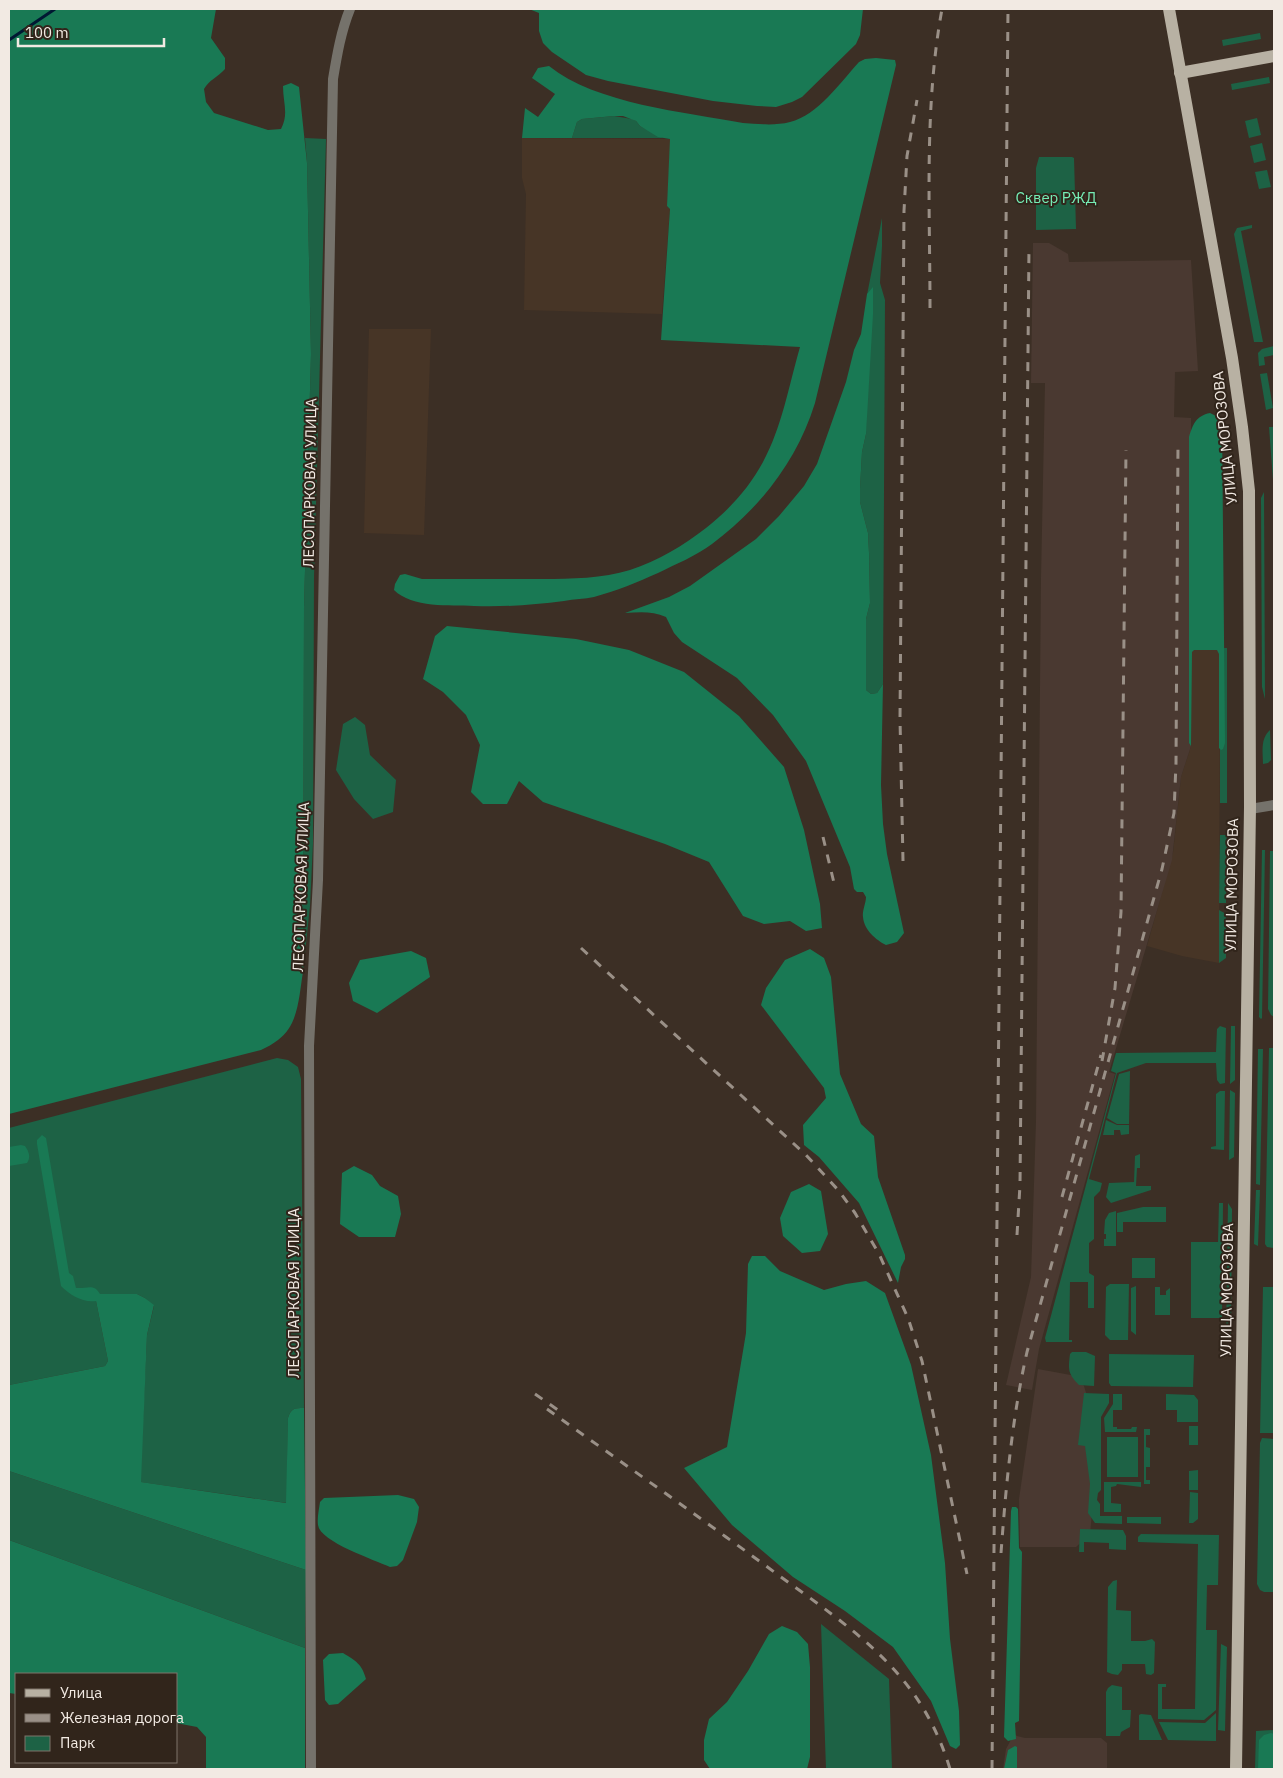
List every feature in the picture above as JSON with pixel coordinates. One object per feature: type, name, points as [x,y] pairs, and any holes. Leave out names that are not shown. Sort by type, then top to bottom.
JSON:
[{"type":"main road","name":"УЛИЦА МОРОЗОВА","points":[[1169,9],[1232,358],[1248,481],[1250,809],[1236,1769]]},
{"type":"main road","points":[[1180,74],[1274,56]]},
{"type":"street","name":"ЛЕСОПАРКОВАЯ УЛИЦА","points":[[311,1769],[309,1046],[318,870],[334,79],[338,46],[350,9]]},
{"type":"street","points":[[1250,809],[1274,805]]},
{"type":"shaded area","points":[[522,138],[671,139],[667,206],[670,209],[662,314],[524,310],[526,194],[522,178]]},
{"type":"shaded area","points":[[1033,243],[1049,243],[1068,254],[1069,262],[1191,260],[1198,371],[1175,372],[1174,417],[1191,418],[1191,746],[1181,777],[1172,860],[1109,1072],[1115,1074],[1039,1349],[1032,1390],[1006,1385],[1031,1277],[1036,1121],[1041,578],[1045,383],[1031,383]]},
{"type":"shaded area","points":[[369,329],[431,329],[424,535],[364,533]]},
{"type":"shaded area","points":[[1190,648],[1220,648],[1219,963],[1182,956],[1147,946],[1173,853],[1181,777],[1191,746]]},
{"type":"shaded area","points":[[1038,1369],[1076,1376],[1084,1386],[1087,1396],[1095,1481],[1090,1534],[1076,1547],[1020,1547],[1019,1499]]},
{"type":"shaded area","points":[[1014,1734],[1025,1738],[1101,1738],[1107,1743],[1107,1769],[1003,1769],[1006,1749]]},
{"type":"green space","points":[[9,9],[216,9],[211,38],[225,58],[225,69],[208,83],[204,89],[206,102],[214,113],[268,130],[281,129],[285,118],[283,86],[291,83],[299,87],[307,163],[311,354],[304,607],[303,972],[294,1018],[285,1034],[261,1050],[9,1114]]},
{"type":"green space","points":[[529,9],[863,9],[860,35],[856,44],[802,97],[776,107],[713,101],[586,75],[552,52],[543,43],[539,31],[539,13]]},
{"type":"green space","points":[[1260,33],[1261,39],[1223,46],[1222,40]]},
{"type":"green space","points":[[865,59],[895,60],[896,65],[815,403],[798,444],[787,464],[761,499],[729,530],[699,552],[643,580],[594,597],[519,605],[443,605],[411,600],[394,590],[400,575],[405,574],[422,579],[578,578],[604,576],[630,570],[651,562],[698,534],[723,514],[738,498],[751,481],[770,449],[784,406],[800,347],[661,340],[670,209],[667,206],[670,139],[658,137],[640,126],[636,121],[623,116],[582,119],[577,122],[572,138],[522,138],[525,108],[538,117],[555,94],[532,78],[538,68],[549,66],[568,79],[591,89],[642,105],[743,123],[772,124],[790,122],[810,113],[828,97],[859,62]]},
{"type":"green space","points":[[1269,77],[1270,83],[1232,90],[1231,84]]},
{"type":"green space","points":[[614,116],[632,119],[640,126],[663,138],[572,138],[577,122],[582,119]]},
{"type":"green space","points":[[1257,118],[1261,135],[1249,138],[1245,121]]},
{"type":"green space","points":[[305,138],[326,139],[314,577],[313,843],[310,906],[303,972],[304,607],[311,354]]},
{"type":"green space","points":[[1262,143],[1266,160],[1254,163],[1250,146]]},
{"type":"green space","name":"Сквер РЖД","points":[[1039,157],[1074,158],[1076,229],[1036,230],[1036,168]]},
{"type":"green space","points":[[1267,170],[1271,187],[1259,189],[1255,172]]},
{"type":"green space","points":[[882,218],[880,283],[885,300],[883,684],[877,693],[871,694],[866,690],[866,619],[870,603],[868,533],[860,502],[860,488],[862,452],[866,434],[867,295]]},
{"type":"green space","points":[[1252,225],[1252,228],[1241,231],[1263,342],[1254,342],[1234,234],[1237,228]]},
{"type":"green space","points":[[873,287],[866,434],[862,452],[860,488],[860,502],[868,533],[869,553],[870,603],[866,619],[866,690],[871,694],[877,693],[883,684],[881,785],[883,824],[887,854],[904,933],[897,942],[886,945],[868,930],[864,922],[863,915],[866,897],[863,892],[857,892],[854,889],[850,867],[806,761],[773,715],[737,678],[682,642],[674,633],[666,617],[641,612],[625,613],[669,597],[690,586],[756,539],[779,516],[804,486],[817,464],[846,382],[854,350],[861,334],[867,294]]},
{"type":"green space","points":[[1274,346],[1274,355],[1264,357],[1265,365],[1259,366],[1258,353],[1262,349]]},
{"type":"green space","points":[[1267,373],[1273,408],[1266,410],[1260,374]]},
{"type":"green space","points":[[1210,413],[1218,417],[1222,422],[1225,743],[1221,750],[1219,748],[1219,654],[1217,650],[1194,650],[1192,652],[1191,746],[1189,743],[1189,437],[1198,418]]},
{"type":"green space","points":[[1269,427],[1274,427],[1274,483],[1273,480]]},
{"type":"green space","points":[[1264,492],[1265,699],[1262,687],[1261,498]]},
{"type":"green space","points":[[447,626],[576,639],[629,650],[684,672],[739,716],[784,767],[804,830],[820,904],[822,928],[806,931],[790,921],[764,924],[743,916],[709,862],[665,844],[543,802],[519,781],[507,804],[483,804],[471,792],[480,745],[466,715],[443,692],[423,679],[435,636]]},
{"type":"green space","points":[[1220,648],[1227,648],[1227,803],[1220,803]]},
{"type":"green space","points":[[355,717],[365,725],[370,755],[396,780],[393,812],[373,819],[354,799],[336,770],[343,724]]},
{"type":"green space","points":[[1270,730],[1271,760],[1263,764],[1263,742]]},
{"type":"green space","points":[[1220,835],[1227,835],[1226,903],[1219,903]]},
{"type":"green space","points":[[1262,850],[1265,850],[1261,1019],[1259,1017]]},
{"type":"green space","points":[[1270,851],[1274,851],[1274,1017],[1268,1009]]},
{"type":"green space","points":[[1219,910],[1226,914],[1226,958],[1219,963]]},
{"type":"green space","points":[[810,949],[824,958],[831,977],[840,1074],[861,1124],[874,1136],[878,1177],[905,1255],[898,1283],[859,1203],[819,1157],[804,1145],[803,1125],[826,1098],[824,1088],[761,1005],[766,988],[785,960]]},
{"type":"green space","points":[[411,951],[426,958],[430,977],[377,1013],[353,1001],[349,983],[360,960]]},
{"type":"green space","points":[[1220,1026],[1226,1028],[1225,1083],[1220,1084],[1217,1080],[1216,1063],[1146,1063],[1117,1073],[1089,1179],[1102,1183],[1100,1191],[1094,1197],[1094,1239],[1089,1243],[1089,1273],[1094,1276],[1094,1308],[1088,1308],[1088,1282],[1070,1282],[1069,1340],[1072,1340],[1072,1342],[1046,1342],[1045,1338],[1116,1073],[1111,1071],[1116,1053],[1216,1052],[1217,1029]]},
{"type":"green space","points":[[1231,1026],[1235,1026],[1235,1080],[1230,1084]]},
{"type":"green space","points":[[1269,1048],[1274,1048],[1274,1248],[1267,1247],[1265,1244]]},
{"type":"green space","points":[[1258,1049],[1263,1049],[1260,1185],[1256,1184]]},
{"type":"green space","points":[[277,1058],[288,1060],[298,1067],[301,1079],[304,1408],[294,1409],[290,1412],[288,1418],[287,1503],[140,1482],[147,1335],[154,1306],[145,1298],[137,1294],[100,1294],[96,1301],[108,1361],[105,1366],[9,1385],[9,1128]]},
{"type":"green space","points":[[1130,1071],[1129,1124],[1117,1124],[1107,1118],[1119,1074]]},
{"type":"green space","points":[[1230,1090],[1235,1093],[1234,1157],[1229,1160]]},
{"type":"green space","points":[[1220,1091],[1225,1091],[1224,1150],[1211,1149],[1211,1147],[1216,1146],[1216,1094]]},
{"type":"green space","points":[[1106,1120],[1117,1125],[1129,1125],[1129,1134],[1121,1135],[1120,1130],[1114,1130],[1114,1135],[1103,1135]]},
{"type":"green space","points":[[42,1135],[46,1138],[69,1273],[73,1276],[76,1288],[93,1288],[100,1294],[137,1294],[154,1305],[147,1335],[141,1482],[286,1503],[288,1418],[294,1409],[304,1408],[306,1570],[9,1471],[9,1385],[105,1366],[108,1361],[96,1301],[86,1301],[77,1298],[61,1286],[37,1144],[37,1140]]},
{"type":"green space","points":[[25,1146],[28,1152],[29,1159],[27,1163],[9,1166],[9,1147]]},
{"type":"green space","points":[[1140,1154],[1140,1168],[1137,1168],[1136,1186],[1151,1186],[1151,1190],[1111,1203],[1106,1197],[1109,1183],[1134,1182],[1135,1156]]},
{"type":"green space","points":[[354,1166],[372,1175],[380,1186],[398,1196],[401,1214],[395,1237],[359,1237],[340,1224],[342,1173]]},
{"type":"green space","points":[[809,1184],[821,1191],[828,1234],[820,1251],[802,1253],[783,1236],[780,1218],[791,1192]]},
{"type":"green space","points":[[1256,1190],[1260,1190],[1258,1246],[1254,1244]]},
{"type":"green space","points":[[1219,1203],[1223,1203],[1222,1318],[1191,1318],[1191,1242],[1218,1242]]},
{"type":"green space","points":[[1228,1203],[1232,1209],[1231,1335],[1226,1338]]},
{"type":"green space","points":[[1143,1207],[1166,1207],[1166,1222],[1123,1222],[1123,1232],[1117,1232],[1117,1213]]},
{"type":"green space","points":[[1116,1211],[1116,1246],[1104,1246],[1104,1239],[1106,1239],[1106,1234],[1104,1234],[1105,1220],[1109,1213]]},
{"type":"green space","points":[[752,1256],[765,1256],[780,1271],[824,1290],[866,1281],[885,1293],[911,1365],[931,1455],[945,1563],[950,1639],[959,1711],[960,1745],[956,1749],[950,1746],[931,1701],[893,1647],[845,1611],[793,1577],[732,1525],[684,1468],[727,1447],[746,1333],[748,1264]]},
{"type":"green space","points":[[1132,1258],[1155,1258],[1155,1278],[1132,1278]]},
{"type":"green space","points":[[1110,1284],[1129,1284],[1128,1340],[1110,1340],[1105,1335],[1106,1287]]},
{"type":"green space","points":[[1136,1286],[1136,1335],[1131,1331],[1131,1288]]},
{"type":"green space","points":[[1155,1287],[1160,1287],[1160,1295],[1166,1295],[1166,1291],[1170,1288],[1170,1315],[1155,1315]]},
{"type":"green space","points":[[1263,1287],[1274,1287],[1274,1433],[1260,1433]]},
{"type":"green space","points":[[1072,1352],[1086,1352],[1095,1356],[1094,1386],[1079,1385],[1071,1375],[1069,1368],[1070,1354]]},
{"type":"green space","points":[[1109,1354],[1194,1355],[1193,1387],[1111,1386],[1109,1383]]},
{"type":"green space","points":[[1084,1393],[1109,1394],[1109,1403],[1101,1417],[1101,1490],[1098,1493],[1097,1500],[1100,1504],[1100,1516],[1122,1516],[1122,1524],[1095,1523],[1088,1513],[1090,1484],[1085,1446],[1078,1445]]},
{"type":"green space","points":[[1113,1394],[1122,1394],[1122,1410],[1113,1410],[1113,1427],[1117,1427],[1117,1429],[1131,1429],[1132,1427],[1137,1427],[1136,1432],[1105,1432],[1104,1418],[1113,1404]]},
{"type":"green space","points":[[1166,1394],[1194,1395],[1198,1400],[1198,1422],[1177,1422],[1177,1410],[1166,1410]]},
{"type":"green space","points":[[1189,1426],[1198,1426],[1198,1445],[1189,1445]]},
{"type":"green space","points":[[1144,1429],[1150,1429],[1150,1435],[1146,1435],[1146,1447],[1150,1448],[1150,1467],[1146,1467],[1146,1480],[1150,1480],[1150,1484],[1144,1484]]},
{"type":"green space","points":[[1107,1437],[1138,1437],[1138,1477],[1107,1477]]},
{"type":"green space","points":[[1262,1438],[1274,1439],[1274,1592],[1264,1592],[1260,1590],[1257,1584],[1260,1443]]},
{"type":"green space","points":[[1198,1470],[1198,1490],[1189,1490],[1189,1471]]},
{"type":"green space","points":[[9,1471],[306,1570],[305,1648],[9,1540]]},
{"type":"green space","points":[[1104,1482],[1141,1482],[1141,1487],[1117,1484],[1111,1487],[1111,1503],[1121,1504],[1121,1512],[1104,1512]]},
{"type":"green space","points":[[1190,1492],[1198,1493],[1198,1519],[1193,1523],[1189,1523]]},
{"type":"green space","points":[[398,1495],[414,1499],[419,1507],[417,1522],[403,1560],[397,1566],[390,1567],[338,1544],[328,1538],[318,1525],[320,1502],[324,1498]]},
{"type":"green space","points":[[1012,1507],[1018,1509],[1019,1548],[1022,1552],[1019,1721],[1015,1723],[1016,1739],[1008,1741],[1004,1737]]},
{"type":"green space","points":[[1127,1517],[1161,1517],[1161,1524],[1127,1523]]},
{"type":"green space","points":[[1080,1529],[1123,1530],[1126,1536],[1126,1550],[1109,1549],[1109,1543],[1084,1542],[1084,1552],[1079,1552]]},
{"type":"green space","points":[[1141,1534],[1219,1535],[1218,1585],[1207,1585],[1206,1630],[1217,1630],[1216,1710],[1204,1720],[1158,1719],[1158,1684],[1166,1684],[1166,1687],[1162,1687],[1162,1709],[1195,1709],[1198,1544],[1138,1542],[1138,1537]]},
{"type":"green space","points":[[9,1540],[305,1648],[305,1769],[206,1769],[206,1737],[197,1727],[178,1723],[178,1673],[15,1673],[15,1694],[9,1693]]},
{"type":"green space","points":[[1117,1580],[1116,1610],[1131,1611],[1131,1641],[1152,1639],[1155,1642],[1154,1673],[1151,1675],[1146,1674],[1145,1664],[1122,1664],[1122,1670],[1118,1675],[1107,1672],[1108,1587],[1113,1581]]},
{"type":"green space","points":[[821,1624],[889,1679],[892,1769],[826,1769]]},
{"type":"green space","points":[[782,1626],[797,1632],[808,1644],[810,1667],[810,1757],[807,1769],[710,1769],[704,1760],[704,1740],[709,1719],[727,1702],[748,1671],[769,1634]]},
{"type":"green space","points":[[1221,1644],[1227,1647],[1225,1731],[1218,1730]]},
{"type":"green space","points":[[343,1653],[358,1663],[366,1679],[338,1704],[329,1705],[325,1700],[323,1660],[329,1654]]},
{"type":"green space","points":[[1112,1685],[1122,1687],[1122,1710],[1131,1710],[1130,1727],[1121,1732],[1120,1736],[1106,1736],[1106,1692]]},
{"type":"green space","points":[[1216,1713],[1216,1741],[1168,1740],[1159,1722],[1205,1723]]},
{"type":"green space","points":[[1139,1715],[1151,1715],[1162,1740],[1139,1740]]},
{"type":"green space","points":[[1274,1730],[1274,1769],[1255,1769],[1256,1731]]},
{"type":"green space","points":[[1274,1734],[1274,1769],[1258,1769],[1259,1740],[1264,1735]]},
{"type":"green space","points":[[1015,1746],[1017,1747],[1017,1769],[1004,1769],[1008,1750]]},
{"type":"waterway","points":[[9,40],[55,9]]},
{"type":"railway","points":[[930,308],[930,120],[936,46],[942,9]]},
{"type":"railway","points":[[992,1769],[1008,9]]},
{"type":"railway","points":[[903,861],[900,719],[904,211],[907,156],[917,100]]},
{"type":"railway","points":[[1017,1235],[1020,1185],[1029,247]]},
{"type":"railway","points":[[1001,1553],[1007,1477],[1027,1352],[1162,869],[1174,813],[1178,444]]},
{"type":"railway","points":[[1102,1061],[1115,988],[1121,912],[1126,450]]},
{"type":"railway","points":[[823,837],[834,883]]},
{"type":"railway","points":[[581,948],[806,1155],[839,1191],[855,1213],[879,1254],[908,1318],[922,1361],[967,1574]]},
{"type":"railway","points":[[1062,1197],[1101,1055]]},
{"type":"railway","points":[[535,1394],[558,1410]]},
{"type":"railway","points":[[547,1409],[682,1505],[853,1631],[894,1669],[911,1690],[939,1740],[950,1769]]}]
